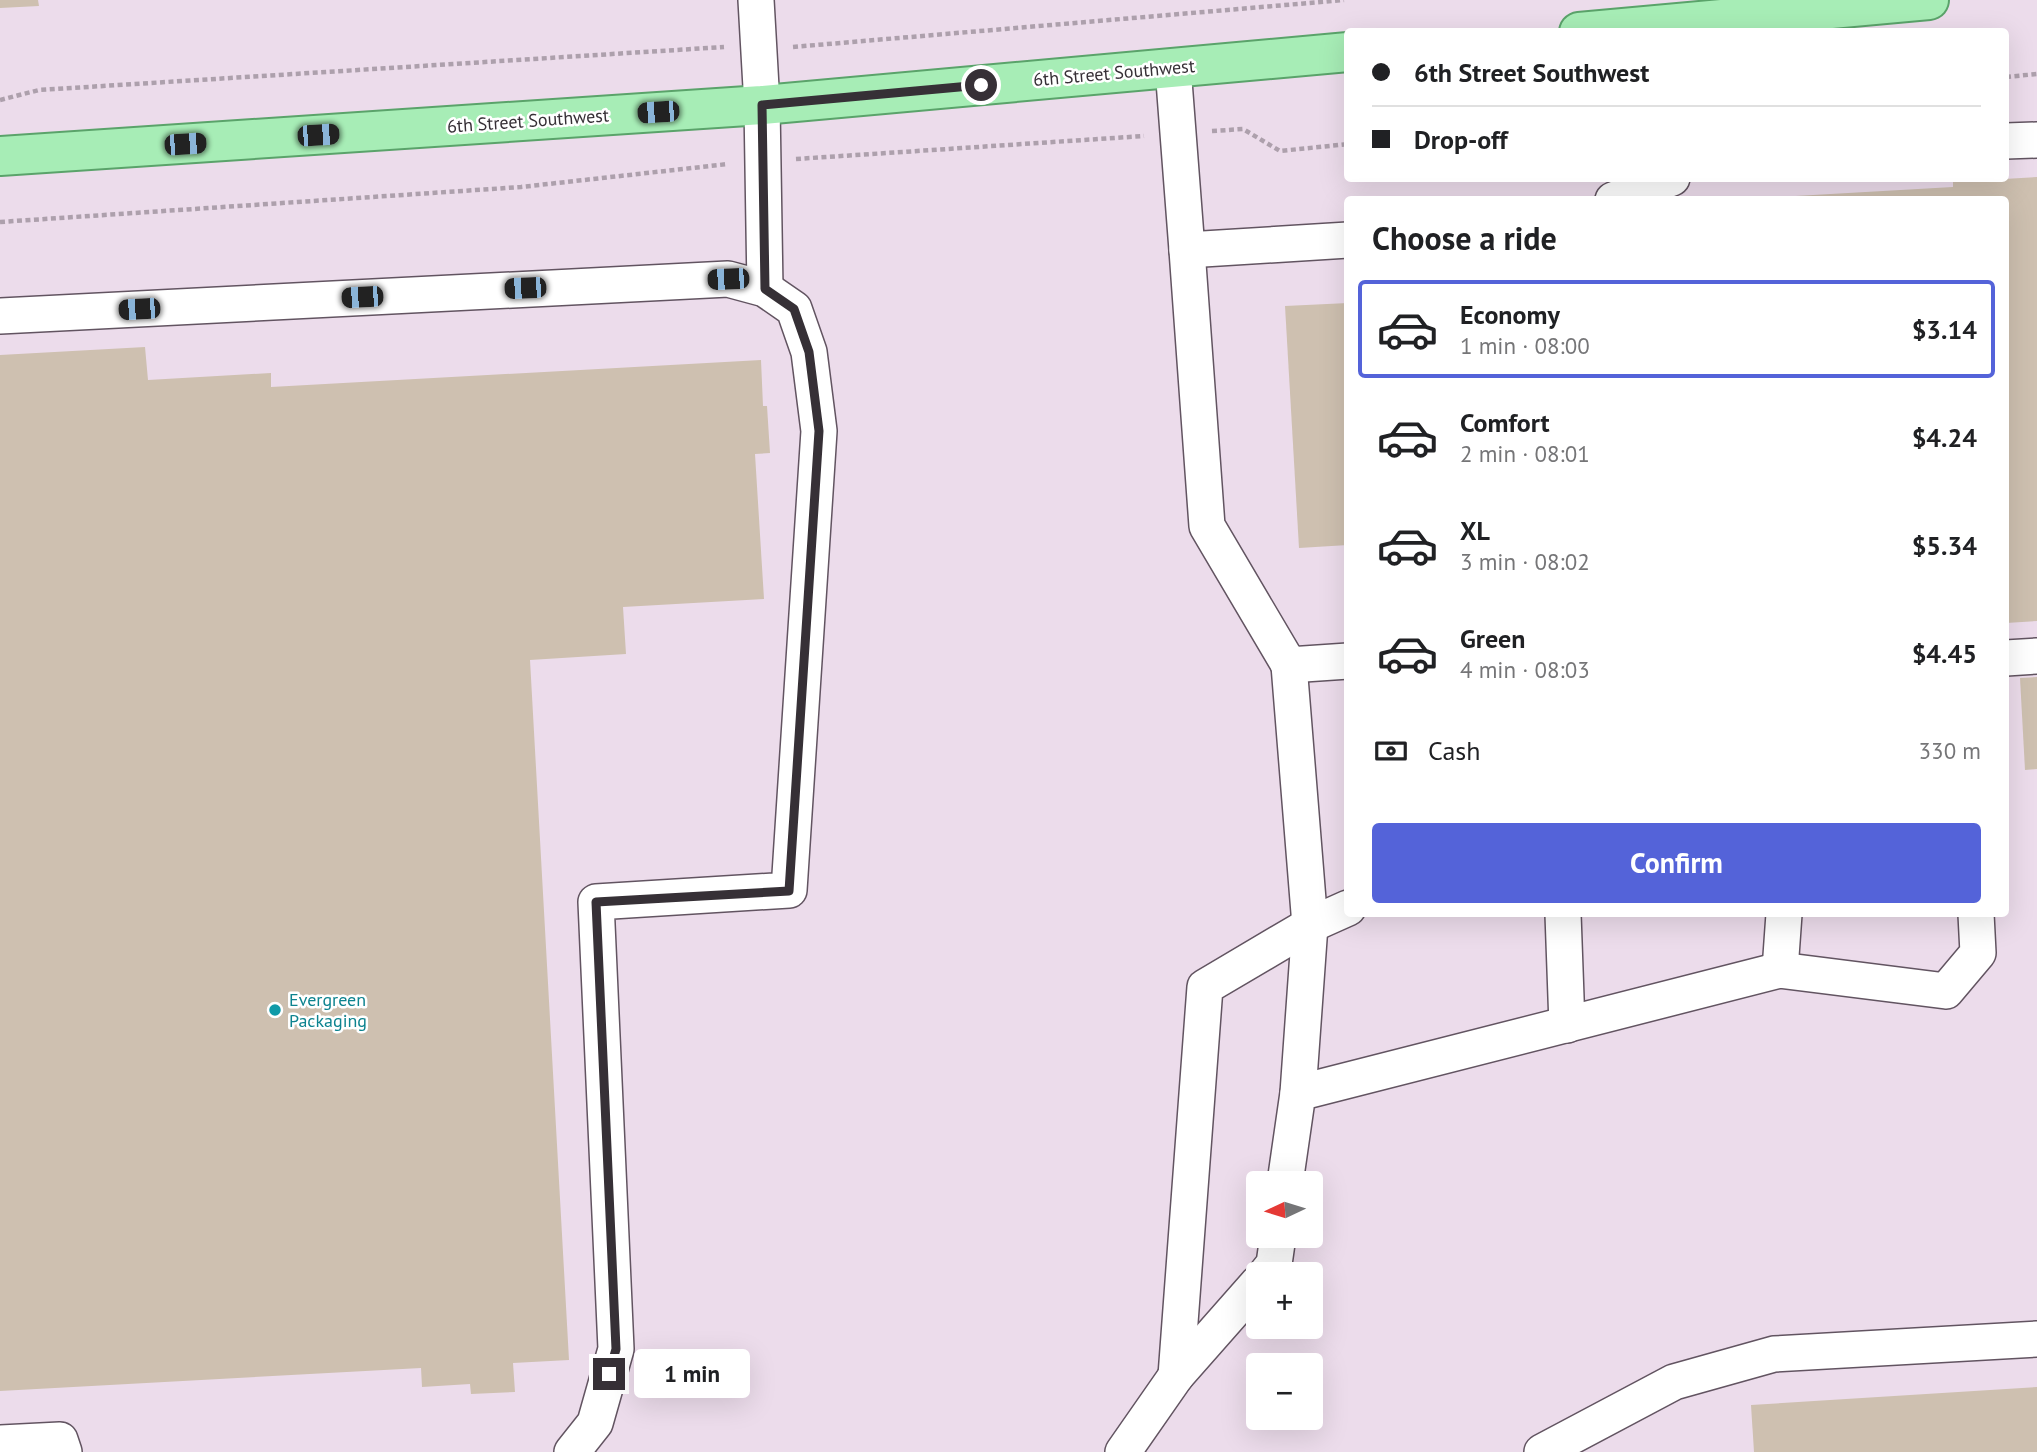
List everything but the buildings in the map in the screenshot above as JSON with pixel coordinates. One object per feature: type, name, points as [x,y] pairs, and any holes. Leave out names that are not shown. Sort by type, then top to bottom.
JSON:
[{"type":"main road","points":[[1624,28],[1929,0]]},
{"type":"main road","name":"6th Street Southwest","points":[[0,156],[762,105],[1344,52]]},
{"type":"street","points":[[756,0],[762,105],[765,289]]},
{"type":"street","points":[[1173,68],[1207,526],[1289,666],[1310,925],[1297,1093],[1287,1171]]},
{"type":"street","points":[[2009,141],[2037,140]]},
{"type":"street","points":[[1624,196],[1664,182]]},
{"type":"street","points":[[1187,250],[1344,240]]},
{"type":"street","points":[[0,316],[728,279],[765,289],[794,309],[809,352],[819,431],[789,891],[596,902],[616,1349],[596,1438],[572,1452]]},
{"type":"street","points":[[2009,658],[2037,656]]},
{"type":"street","points":[[1289,666],[1344,661]]},
{"type":"street","points":[[1176,1377],[1205,987],[1310,925],[1344,910]]},
{"type":"street","points":[[1563,917],[1567,1024]]},
{"type":"street","points":[[1780,970],[1784,917]]},
{"type":"street","points":[[1297,1093],[1780,970],[1946,991],[1978,953],[1976,917]]},
{"type":"street","points":[[1123,1452],[1176,1377],[1246,1297]]},
{"type":"street","points":[[1542,1452],[1674,1382],[1774,1354],[2037,1339]]},
{"type":"street","points":[[0,1443],[60,1440],[64,1452]]},
{"type":"path","points":[[0,100],[39,90],[727,47],[802,47],[1343,0]]},
{"type":"path","points":[[2009,77],[2037,74]]},
{"type":"path","points":[[0,222],[521,187],[763,162],[1243,129],[1280,151],[1344,144]]},
{"type":"place","name":"Evergreen Packaging","points":[[275,1010]]},
{"type":"route","points":[[609,1374],[616,1349],[596,902],[789,891],[819,431],[809,352],[794,309],[765,289],[762,105],[981,85]]}]
